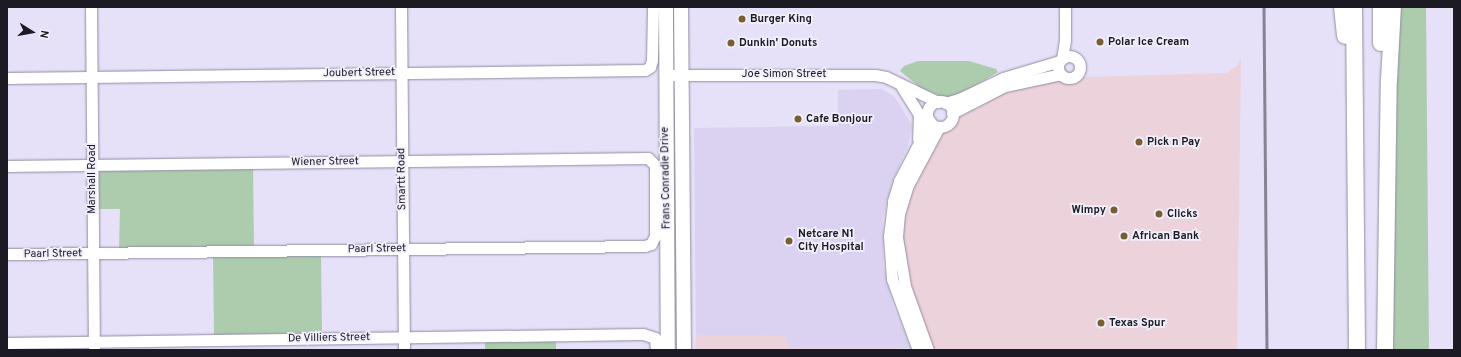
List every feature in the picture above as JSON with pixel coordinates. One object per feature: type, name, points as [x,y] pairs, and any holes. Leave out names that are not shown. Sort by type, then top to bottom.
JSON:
[{"type":"highway","points":[[1342,7],[1355,131]]},
{"type":"highway","points":[[1354,7],[1356,350]]},
{"type":"highway","points":[[1381,7],[1384,350]]},
{"type":"highway","points":[[1384,350],[1389,80],[1393,7]]},
{"type":"main road","name":"Frans Conradie Drive","points":[[666,7],[668,350]]},
{"type":"main road","name":"Frans Conradie Drive","points":[[681,7],[684,350]]},
{"type":"street","name":"Marshall Road","points":[[91,7],[94,346]]},
{"type":"street","name":"Smartt Road","points":[[400,7],[404,350]]},
{"type":"street","name":"Joubert Street","points":[[7,78],[645,70],[650,67],[652,60],[653,7]]},
{"type":"street","points":[[1065,7],[1065,59]]},
{"type":"street","points":[[928,350],[905,286],[897,237],[899,214],[907,187],[932,121],[931,106],[942,102],[959,99],[1003,78],[1065,59],[1080,65],[1078,74],[1069,78],[1061,74],[1058,68],[1065,59],[1072,7]]},
{"type":"street","name":"Joe Simon Street","points":[[666,75],[864,74],[886,77],[942,102]]},
{"type":"street","points":[[932,121],[949,123],[952,113],[1005,86],[1061,74]]},
{"type":"street","name":"Joe Simon Street","points":[[900,83],[917,98],[932,121]]},
{"type":"street","points":[[900,83],[919,114],[919,137],[893,201],[889,247],[892,279],[918,350]]},
{"type":"street","points":[[942,102],[952,113]]},
{"type":"street","points":[[911,158],[932,121]]},
{"type":"street","name":"Wiener Street","points":[[7,166],[643,158]]},
{"type":"street","name":"Paarl Street","points":[[7,254],[649,245],[655,236],[655,165],[651,159],[643,158]]},
{"type":"street","name":"De Villiers Street","points":[[7,343],[94,346],[403,337],[651,335],[656,341],[656,350]]},
{"type":"shaded area","points":[[1241,58],[1237,350],[931,350],[916,309],[901,251],[903,220],[909,192],[940,136],[962,115],[996,93],[1040,81],[1085,77],[1226,73],[1237,66]]},
{"type":"shaded area","name":"Netcare N1 City Hospital","points":[[881,89],[894,96],[912,125],[908,146],[891,185],[883,218],[883,265],[893,305],[911,348],[789,347],[785,336],[696,335],[694,128],[838,126],[838,90]]},
{"type":"shaded area","points":[[696,335],[786,336],[911,350],[695,350]]},
{"type":"green space","points":[[1399,7],[1426,7],[1429,350],[1392,350],[1393,143]]},
{"type":"green space","points":[[918,61],[969,61],[996,69],[998,72],[961,94],[945,98],[921,88],[900,71],[904,66]]},
{"type":"green space","points":[[253,168],[254,246],[119,248],[120,209],[97,209],[98,170]]},
{"type":"green space","points":[[321,256],[322,333],[214,335],[213,257]]},
{"type":"green space","points":[[556,341],[556,350],[485,350],[485,342]]},
{"type":"railway","points":[[1264,7],[1267,350]]},
{"type":"place","name":"Burger King","points":[[742,19]]},
{"type":"place","name":"Polar Ice Cream","points":[[1100,42]]},
{"type":"place","name":"Dunkin' Donuts","points":[[731,43]]},
{"type":"place","name":"Cafe Bonjour","points":[[798,119]]},
{"type":"place","name":"Pick n Pay","points":[[1139,142]]},
{"type":"place","name":"Wimpy","points":[[1114,210]]},
{"type":"place","name":"Clicks","points":[[1159,214]]},
{"type":"place","name":"African Bank","points":[[1124,236]]},
{"type":"place","name":"Netcare N1 City Hospital","points":[[789,241]]},
{"type":"place","name":"Texas Spur","points":[[1101,323]]}]
